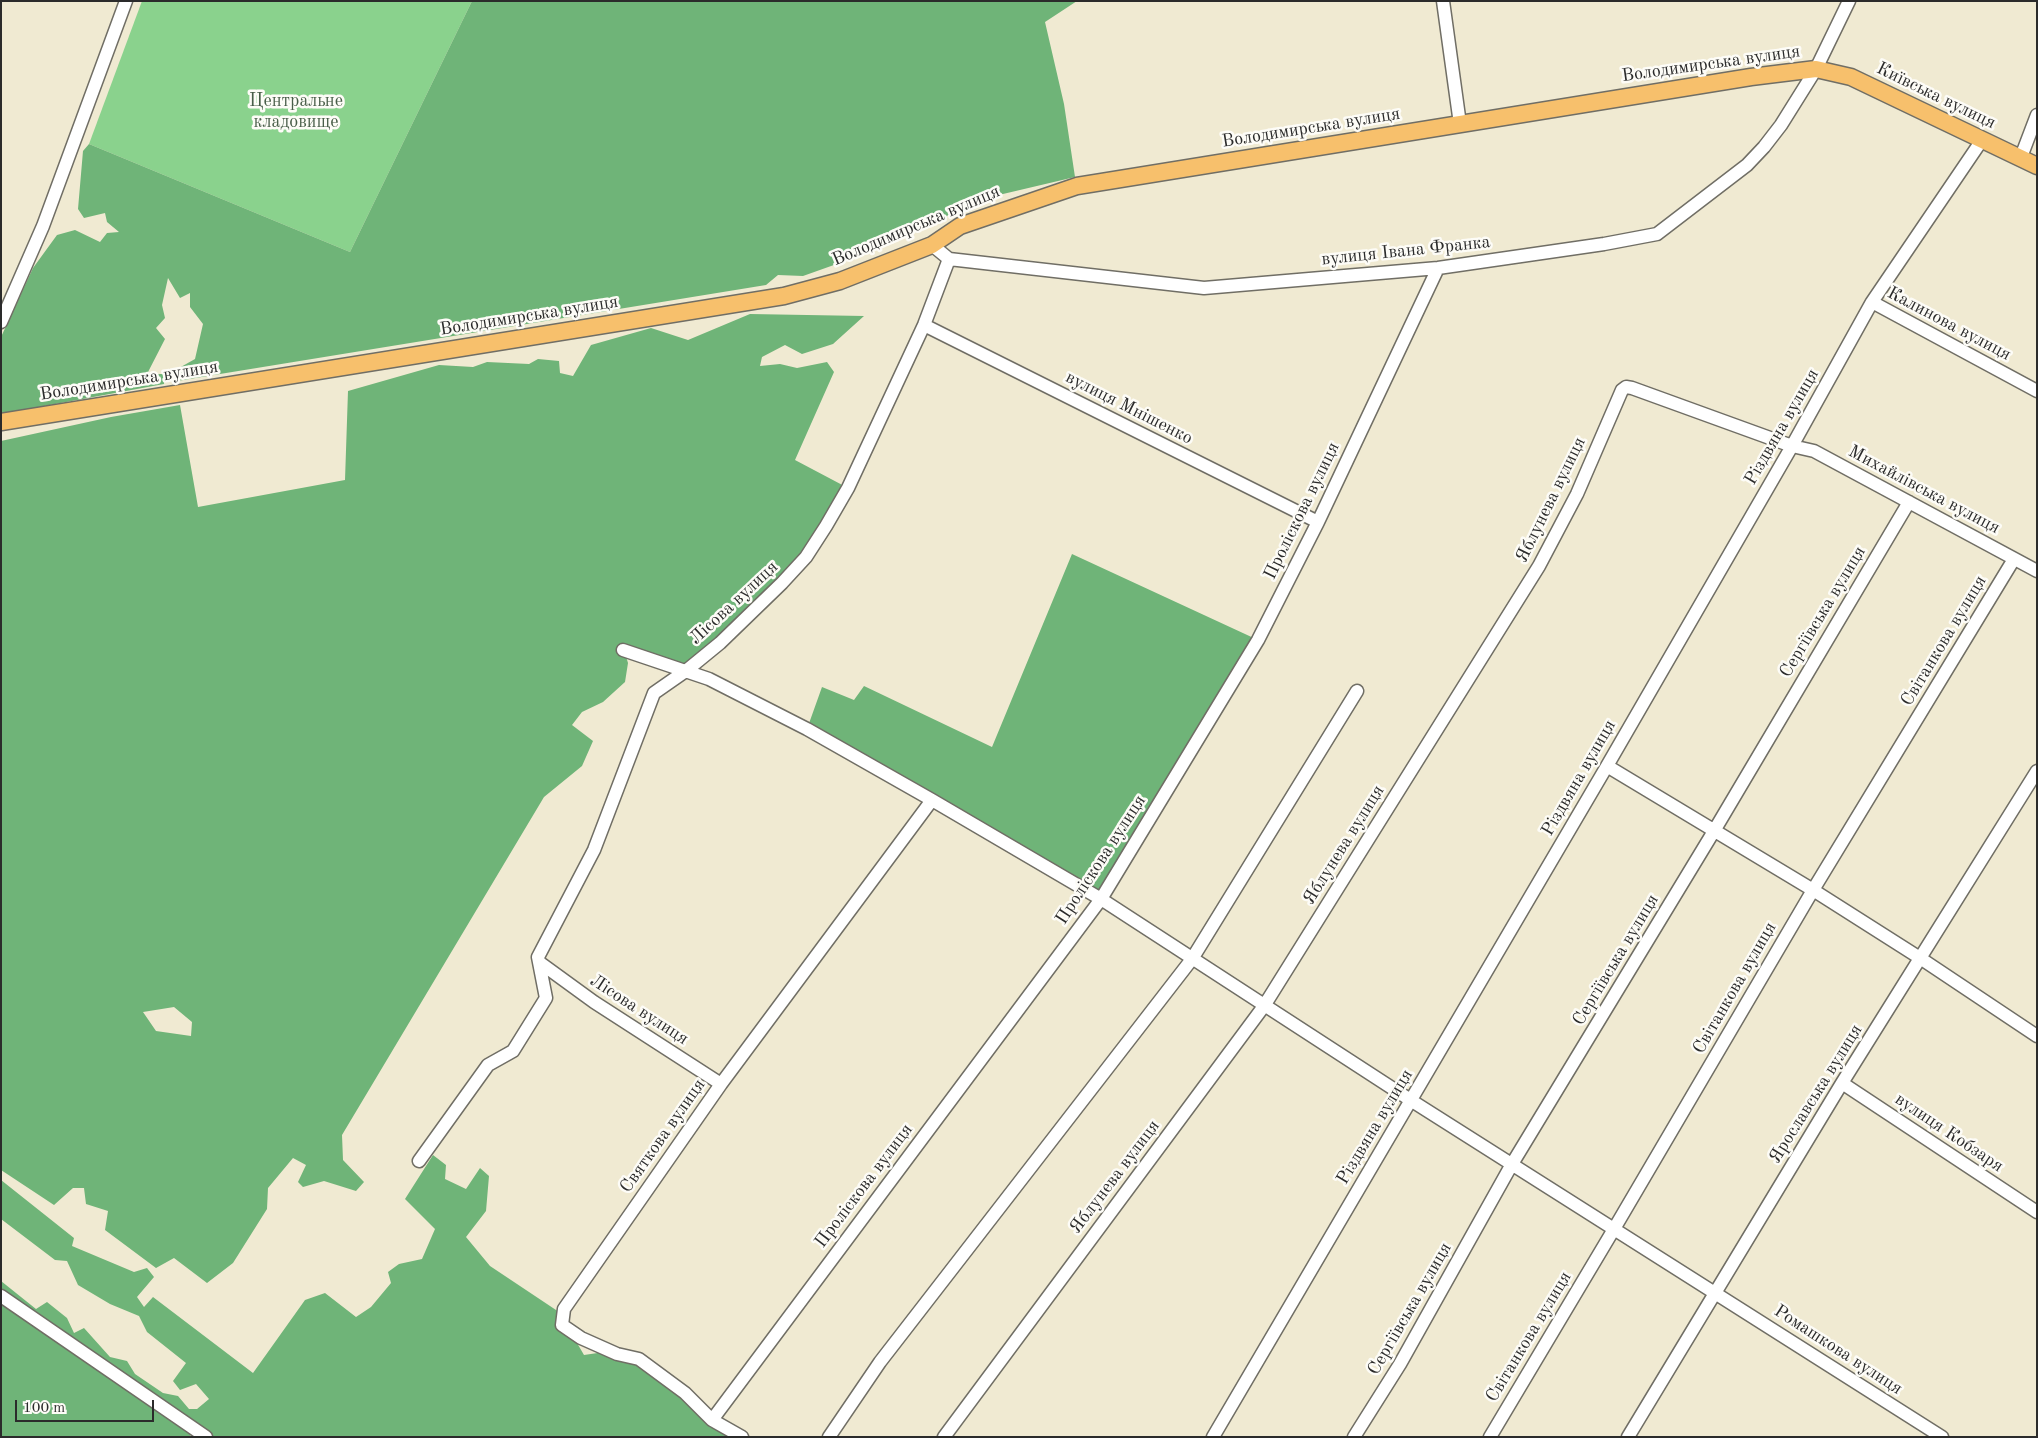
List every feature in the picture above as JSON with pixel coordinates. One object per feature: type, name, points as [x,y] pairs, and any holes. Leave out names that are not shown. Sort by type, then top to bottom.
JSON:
[{"type":"main road","name":"Володимирська вулиця","points":[[1,422],[784,296],[840,281],[932,245],[960,226],[1077,186],[1742,78],[1816,69]]},
{"type":"main road","name":"Київська вулиця","points":[[1816,69],[1850,77],[2037,166]]},
{"type":"street","points":[[1,322],[43,226],[126,1]]},
{"type":"street","points":[[1443,1],[1460,124]]},
{"type":"street","name":"вулиця Івана Франка","points":[[949,259],[1204,288],[1438,268],[1604,244],[1657,234],[1759,153],[1781,125],[1816,69],[1849,1]]},
{"type":"street","points":[[2021,158],[2037,115]]},
{"type":"street","name":"Різдвяна вулиця","points":[[1213,1437],[1607,766],[1792,446],[1872,302],[1982,140]]},
{"type":"street","points":[[932,245],[949,259]]},
{"type":"street","name":"Лісова вулиця","points":[[720,1084],[594,1002],[539,962],[538,957],[594,850],[654,693],[687,670],[720,643],[770,595],[811,549],[848,488],[924,325],[949,259]]},
{"type":"street","name":"Проліскова вулиця","points":[[712,1420],[1101,899],[1258,640],[1318,522],[1438,268]]},
{"type":"street","name":"Калинова вулиця","points":[[1872,302],[2037,391]]},
{"type":"street","name":"вулиця Мнішенко","points":[[924,325],[1318,522]]},
{"type":"street","name":"Яблунева вулиця","points":[[944,1437],[1264,1006],[1539,566],[1577,494],[1622,390],[1626,387],[1632,388],[1792,446]]},
{"type":"street","name":"Михайлівська вулиця","points":[[1792,446],[1814,451],[2037,571]]},
{"type":"street","name":"Сергіївська вулиця","points":[[1354,1437],[1400,1364],[1512,1164],[1909,502]]},
{"type":"street","name":"Світанкова вулиця","points":[[1490,1437],[1813,890],[2014,559]]},
{"type":"street","name":"Ромашкова вулиця","points":[[623,650],[709,679],[807,729],[1101,899],[1412,1101],[1942,1437]]},
{"type":"street","points":[[829,1437],[880,1362],[1192,959],[1357,691]]},
{"type":"street","points":[[1607,766],[1813,890],[2037,1036]]},
{"type":"street","name":"Ярославська вулиця","points":[[1628,1437],[1842,1083],[2037,772]]},
{"type":"street","name":"Святкова вулиця","points":[[742,1437],[712,1420],[685,1393],[638,1360],[616,1354],[581,1338],[562,1325],[564,1309],[720,1084],[932,800]]},
{"type":"street","points":[[420,1162],[488,1065],[513,1050],[546,998],[539,962]]},
{"type":"street","name":"вулиця Кобзаря","points":[[1842,1083],[2037,1212]]},
{"type":"street","points":[[1,1296],[194,1433],[206,1437]]},
{"type":"green space","name":"Центральне кладовище","points":[[142,1],[472,1],[350,252],[89,144]]},
{"type":"green space","points":[[472,1],[1077,1],[1045,22],[1064,104],[1075,177],[986,198],[862,255],[803,276],[778,275],[766,285],[177,381],[179,368],[195,359],[203,324],[190,307],[190,293],[180,298],[168,278],[162,305],[165,318],[156,328],[165,339],[147,374],[165,374],[164,384],[1,414],[1,337],[33,268],[57,235],[75,230],[100,242],[107,233],[119,232],[107,222],[105,213],[84,218],[78,209],[83,151],[89,144],[350,252]]},
{"type":"green space","points":[[750,314],[864,316],[833,344],[802,354],[785,345],[762,357],[760,366],[780,364],[797,368],[827,362],[834,372],[795,460],[848,488],[806,557],[687,670],[624,650],[628,663],[625,682],[603,702],[582,712],[572,725],[593,741],[582,766],[544,797],[342,1135],[343,1160],[364,1182],[356,1191],[324,1181],[303,1187],[298,1182],[306,1165],[293,1158],[268,1188],[267,1209],[233,1263],[207,1283],[174,1258],[156,1268],[105,1230],[108,1211],[86,1204],[84,1188],[73,1188],[54,1205],[1,1170],[1,441],[111,417],[180,405],[198,507],[345,480],[348,391],[439,365],[473,367],[487,362],[529,364],[538,359],[559,361],[560,373],[573,376],[591,345],[651,328],[688,340]],"holes":[[[174,1007],[192,1022],[191,1036],[156,1031],[143,1012]]]},
{"type":"green space","points":[[1072,554],[1258,640],[1101,899],[807,729],[822,687],[854,700],[864,686],[992,747]]},
{"type":"green space","points":[[433,1155],[446,1165],[445,1179],[466,1189],[480,1168],[489,1176],[486,1211],[466,1237],[490,1266],[559,1312],[584,1355],[618,1350],[734,1437],[195,1437],[193,1433],[189,1437],[1,1437],[1,1281],[36,1309],[47,1302],[67,1318],[74,1333],[84,1328],[110,1357],[127,1361],[135,1374],[163,1393],[178,1396],[189,1409],[197,1409],[209,1399],[196,1384],[180,1390],[173,1381],[186,1363],[147,1332],[139,1316],[110,1304],[78,1285],[67,1261],[55,1260],[1,1219],[1,1180],[74,1238],[72,1246],[134,1272],[147,1268],[154,1277],[137,1297],[144,1307],[153,1297],[253,1373],[305,1300],[325,1293],[356,1317],[371,1307],[391,1283],[388,1272],[399,1264],[422,1259],[435,1229],[405,1199]]}]
